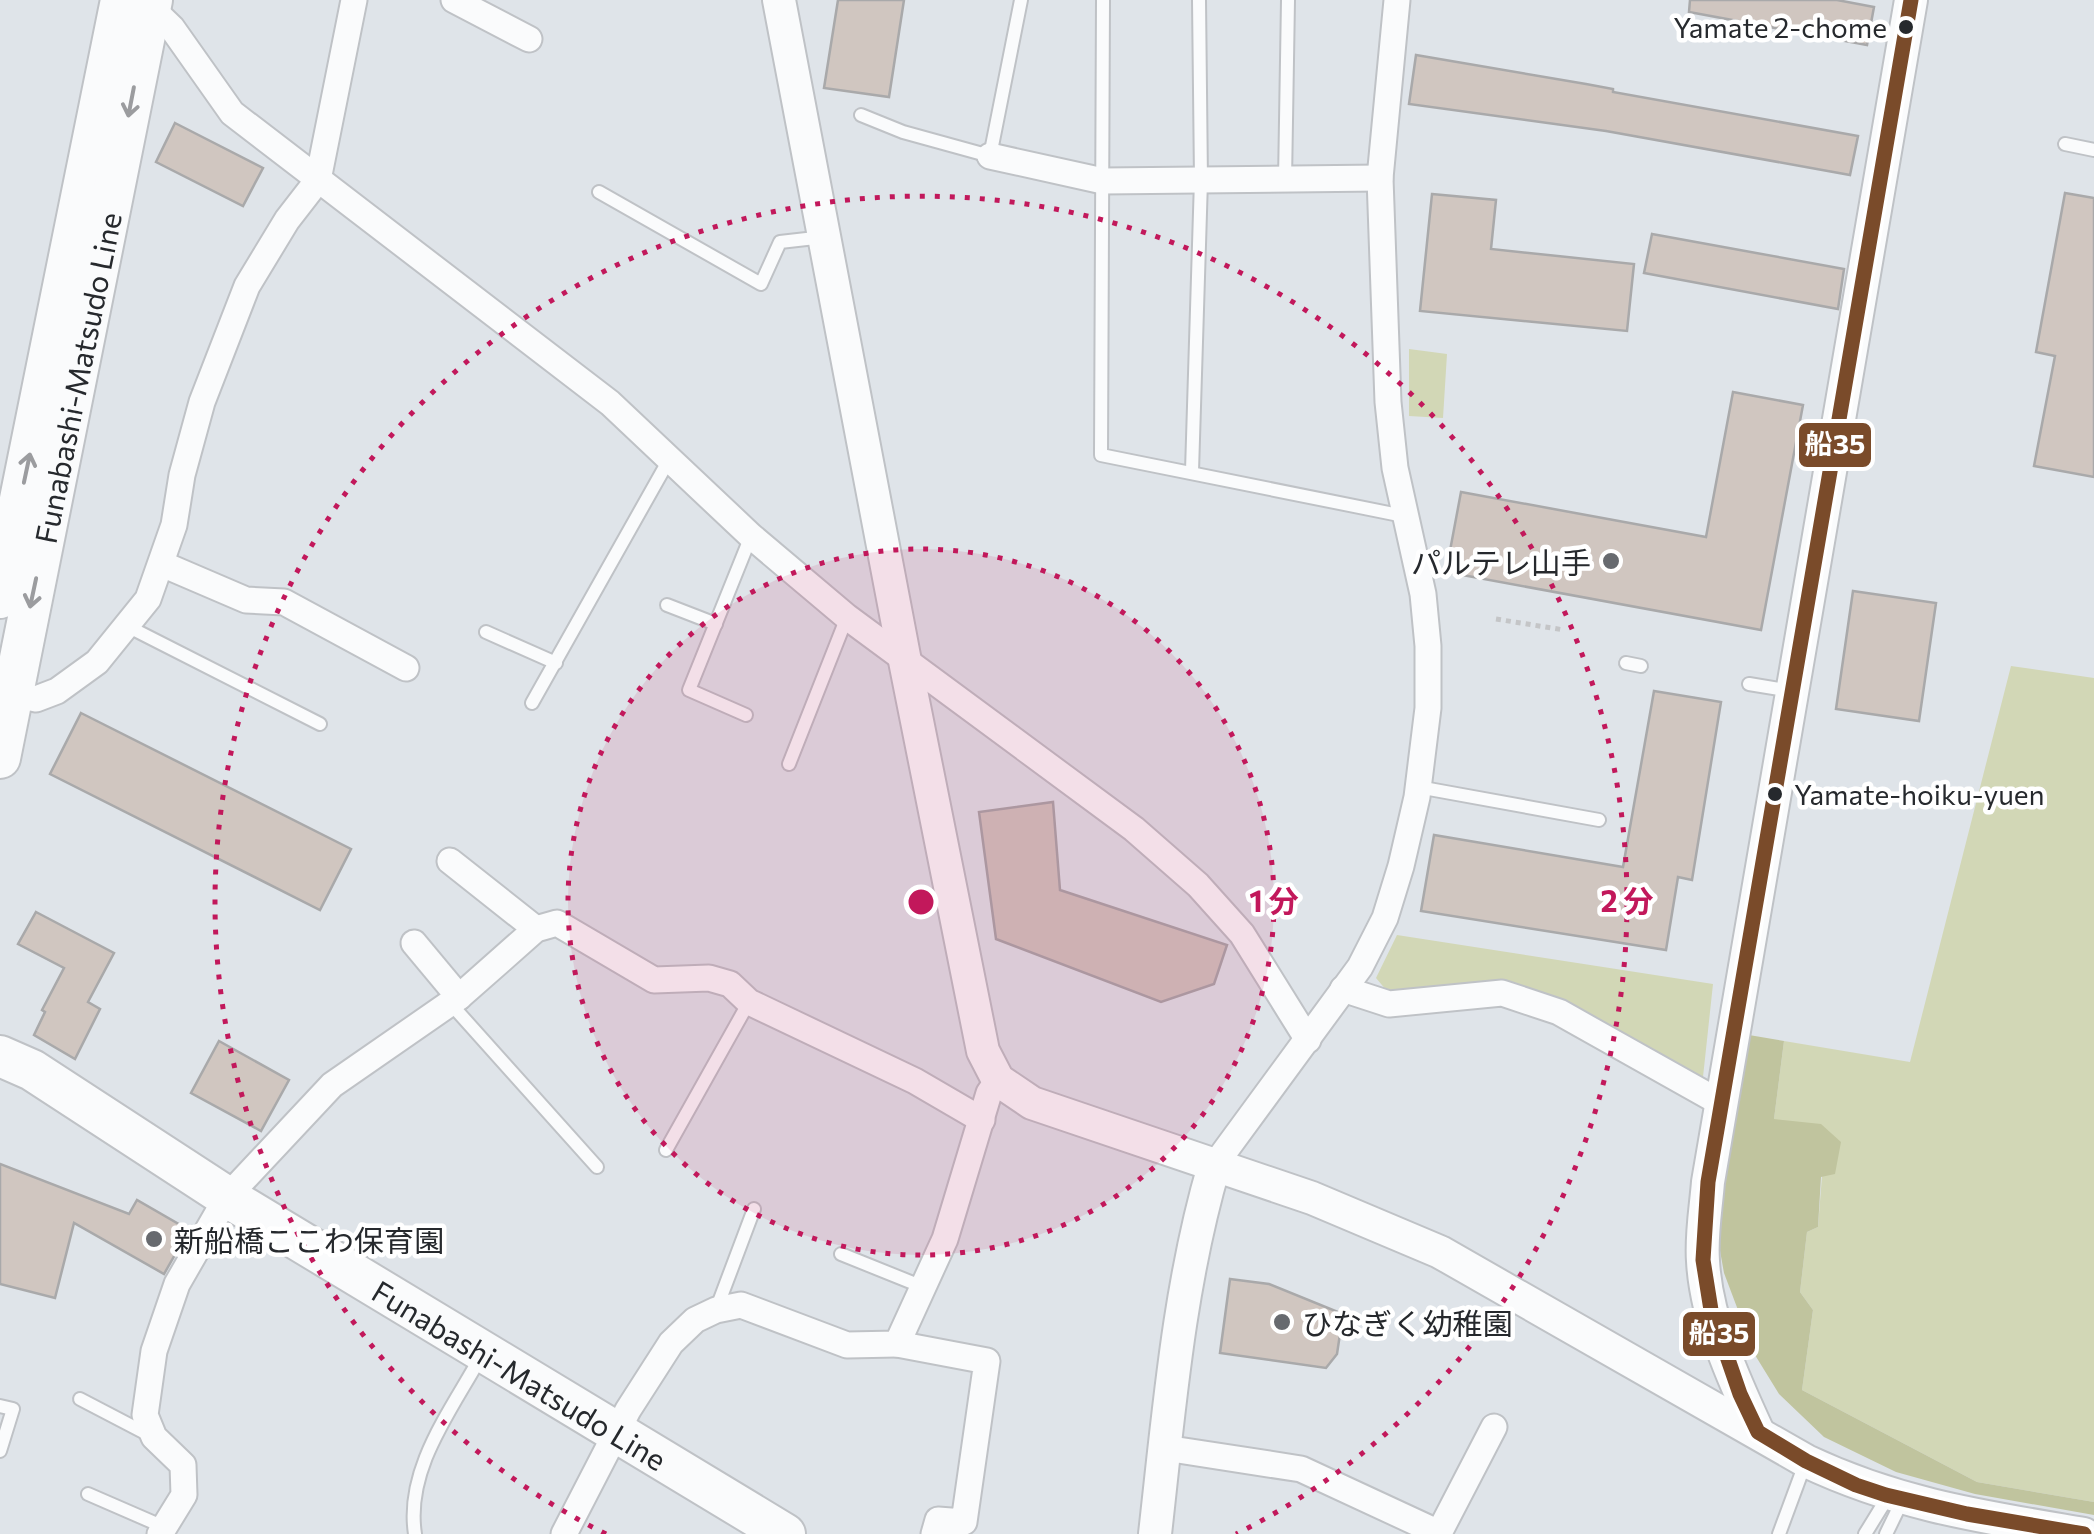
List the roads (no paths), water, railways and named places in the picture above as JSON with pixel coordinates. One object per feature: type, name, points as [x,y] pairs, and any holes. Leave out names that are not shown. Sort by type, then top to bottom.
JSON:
[{"type":"main road","name":"Funabashi-Matsudo Line","points":[[0,598],[142,2]]},
{"type":"main road","name":"Funabashi-Matsudo Line","points":[[0,758],[142,2]]},
{"type":"main road","name":"Funabashi-Matsudo Line","points":[[0,1056],[32,1070],[227,1197],[785,1534]]},
{"type":"street","points":[[13,694],[36,699],[57,692],[97,662],[148,599],[162,564],[202,402],[247,286],[287,220],[318,180],[354,0]]},
{"type":"street","points":[[454,0],[529,39]]},
{"type":"street","points":[[779,0],[983,1052],[998,1080],[1032,1102],[1328,1205],[1440,1252],[1806,1462],[1856,1485],[1896,1497],[2084,1534]]},
{"type":"street","points":[[1155,1534],[1186,1276],[1214,1166],[1360,967],[1385,918],[1418,787],[1428,708],[1428,646],[1423,594],[1404,516],[1388,402],[1380,178],[1396,0]]},
{"type":"street","points":[[1758,1432],[1740,1394],[1711,1310],[1703,1260],[1708,1182],[1911,0]]},
{"type":"street","points":[[142,2],[172,28],[232,113],[596,391],[751,536],[847,617],[1134,829],[1198,885],[1242,934],[1308,1040]]},
{"type":"street","points":[[990,156],[1103,181],[1380,178]]},
{"type":"street","points":[[162,564],[246,600],[284,602],[406,668]]},
{"type":"street","points":[[450,861],[536,929]]},
{"type":"street","points":[[162,1531],[184,1495],[183,1465],[154,1437],[145,1415],[154,1351],[177,1284],[227,1197],[332,1084],[454,1000],[536,929],[557,923],[654,980],[709,978],[730,984],[749,1002],[915,1081],[982,1120]]},
{"type":"street","points":[[414,943],[454,1000]]},
{"type":"street","points":[[1343,990],[1389,1004],[1502,993],[1559,1012],[1721,1104]]},
{"type":"street","points":[[897,1344],[944,1239],[989,1094],[998,1080]]},
{"type":"street","points":[[564,1534],[616,1434],[671,1343],[696,1320],[716,1310],[742,1305],[846,1346],[897,1344],[987,1361],[964,1522],[938,1520],[934,1534]]},
{"type":"street","points":[[1165,1448],[1301,1469],[1439,1532],[1494,1428]]},
{"type":"lane","points":[[862,115],[904,132],[990,156],[1021,0]]},
{"type":"lane","points":[[1103,0],[1101,455],[1404,516]]},
{"type":"lane","points":[[1192,471],[1201,180],[1199,0]]},
{"type":"lane","points":[[1285,180],[1288,0]]},
{"type":"lane","points":[[2065,144],[2094,150]]},
{"type":"lane","points":[[599,192],[760,284],[780,242],[824,237]]},
{"type":"lane","points":[[532,703],[670,458]]},
{"type":"lane","points":[[746,715],[689,690],[751,536]]},
{"type":"lane","points":[[667,605],[716,624]]},
{"type":"lane","points":[[790,764],[847,617]]},
{"type":"lane","points":[[127,626],[320,724]]},
{"type":"lane","points":[[486,632],[556,663]]},
{"type":"lane","points":[[1626,663],[1641,666]]},
{"type":"lane","points":[[1749,684],[1792,691]]},
{"type":"lane","points":[[1418,787],[1599,820]]},
{"type":"lane","points":[[454,1000],[597,1166]]},
{"type":"lane","points":[[666,1150],[749,1002]]},
{"type":"lane","points":[[716,1310],[754,1209]]},
{"type":"lane","points":[[841,1254],[923,1287]]},
{"type":"lane","points":[[415,1534],[412,1510],[422,1464],[482,1354]]},
{"type":"lane","points":[[80,1400],[154,1437]]},
{"type":"lane","points":[[0,1406],[13,1409],[0,1452]]},
{"type":"lane","points":[[1779,1534],[1806,1462]]},
{"type":"lane","points":[[88,1494],[162,1531]]},
{"type":"lane","points":[[1865,1534],[1896,1497]]},
{"type":"lane","points":[[1886,1534],[1896,1497]]},
{"type":"place","name":"Yamate 2-chome","points":[[1906,27]]},
{"type":"place","name":"パルテレ山手","points":[[1611,561]]},
{"type":"place","name":"Yamate-hoiku-yuen","points":[[1775,794]]},
{"type":"place","name":"新船橋ここわ保育園","points":[[154,1239]]},
{"type":"place","name":"ひなぎく幼稚園","points":[[1282,1322]]}]
